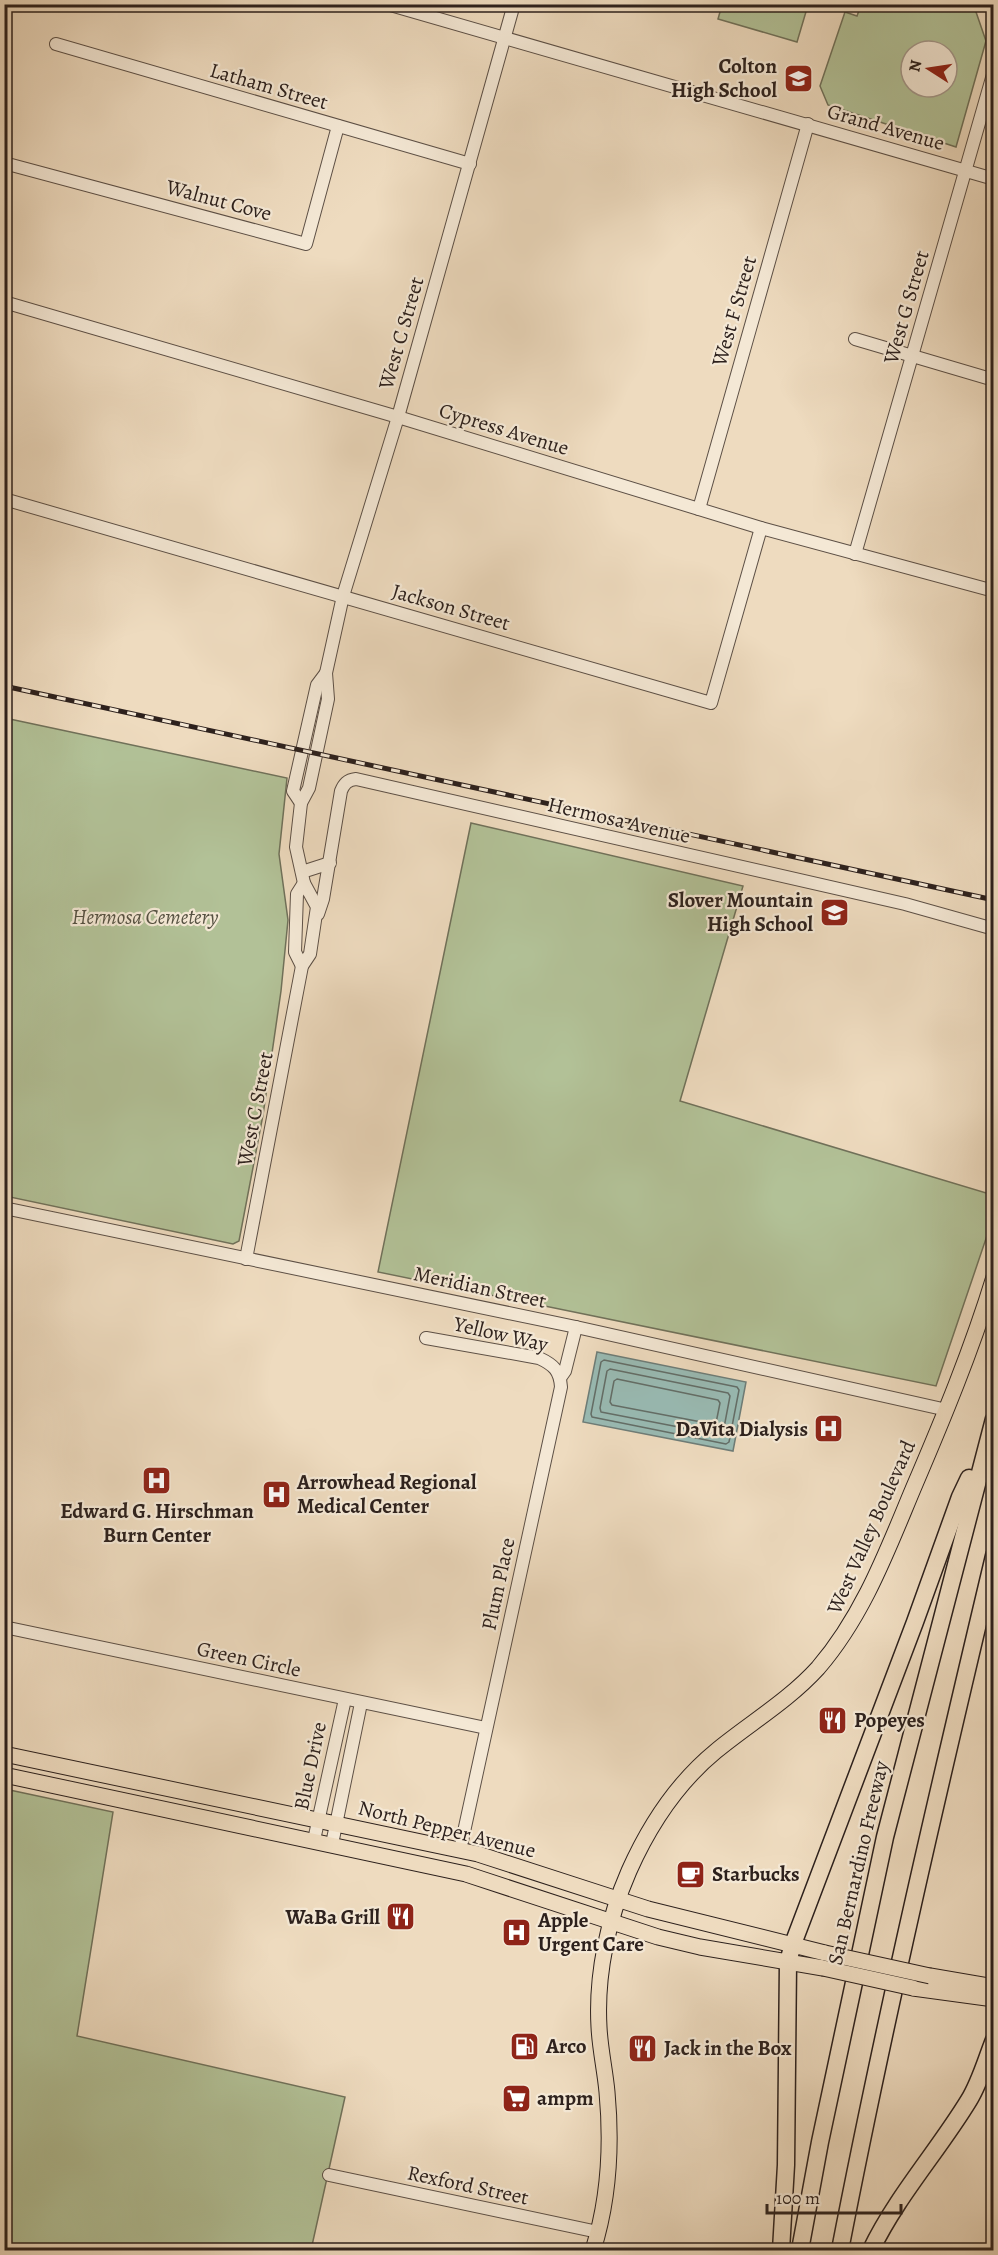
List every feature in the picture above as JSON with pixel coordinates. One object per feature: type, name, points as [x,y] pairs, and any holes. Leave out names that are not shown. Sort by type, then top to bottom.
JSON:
[{"type":"highway","name":"San Bernardino Freeway","points":[[800,2250],[820,2142],[885,1838],[993,1419]]},
{"type":"highway","points":[[781,2250],[786,2164],[788,1962],[960,1497],[987,1442]]},
{"type":"highway","points":[[840,2250],[925,1849],[993,1556]]},
{"type":"highway","points":[[871,2250],[894,2210],[970,2097],[993,2040]]},
{"type":"main road","name":"West Valley Boulevard","points":[[592,2250],[605,2200],[609,2139],[607,2093],[599,2028],[600,1980],[611,1920],[637,1852],[688,1776],[714,1753],[785,1700],[817,1669],[846,1633],[885,1556],[947,1410],[993,1277]]},
{"type":"main road","name":"North Pepper Avenue","points":[[4,1754],[491,1857],[678,1917],[793,1944],[824,1961]]},
{"type":"main road","name":"North Pepper Avenue","points":[[4,1776],[314,1840],[474,1876],[684,1943],[788,1962],[824,1961],[928,1983]]},
{"type":"main road","points":[[367,1852],[369,1847],[398,1846],[411,1840]]},
{"type":"main road","points":[[928,1983],[993,1987]]},
{"type":"main road","points":[[928,1983],[993,2000]]},
{"type":"street","name":"Grand Avenue","points":[[387,4],[993,179]]},
{"type":"street","name":"West C Street","points":[[246,1259],[302,966],[309,954],[316,921],[317,907],[303,878],[296,847],[301,803],[309,788],[328,699],[326,673],[343,596],[398,417],[514,4]]},
{"type":"street","name":"Latham Street","points":[[56,44],[470,164]]},
{"type":"street","name":"West G Street","points":[[855,554],[993,71]]},
{"type":"street","name":"West F Street","points":[[699,509],[808,124]]},
{"type":"street","name":"Walnut Cove","points":[[4,164],[306,244],[338,126]]},
{"type":"street","name":"Cypress Avenue","points":[[4,302],[398,417],[761,528],[993,591]]},
{"type":"street","points":[[855,339],[993,380]]},
{"type":"street","name":"Jackson Street","points":[[4,499],[711,703],[761,528]]},
{"type":"street","name":"Hermosa Avenue","points":[[330,863],[341,792],[344,785],[356,779],[904,904],[993,929]]},
{"type":"street","points":[[303,878],[330,863]]},
{"type":"street","points":[[316,921],[330,863]]},
{"type":"street","name":"West C Street","points":[[302,966],[295,952],[297,894],[303,878]]},
{"type":"street","name":"Meridian Street","points":[[4,1208],[576,1327],[947,1410]]},
{"type":"street","name":"Plum Place","points":[[460,1850],[561,1388],[560,1378],[566,1371],[576,1327]]},
{"type":"street","name":"Yellow Way","points":[[426,1338],[539,1358],[557,1369],[560,1378]]},
{"type":"street","name":"Green Circle","points":[[4,1627],[486,1728]]},
{"type":"street","name":"Blue Drive","points":[[314,1840],[345,1699]]},
{"type":"street","name":"Blue Drive","points":[[332,1844],[361,1703]]},
{"type":"street","name":"Rexford Street","points":[[329,2175],[598,2232]]},
{"type":"green space","points":[[722,4],[808,5],[797,42],[718,19]]},
{"type":"green space","points":[[861,5],[970,5],[976,12],[986,41],[956,147],[828,105],[820,86],[845,12],[857,16]]},
{"type":"green space","name":"Hermosa Cemetery","points":[[5,718],[287,778],[279,854],[288,920],[281,991],[263,1115],[239,1241],[233,1244],[5,1196]]},
{"type":"green space","points":[[471,823],[743,886],[680,1101],[993,1195],[993,1218],[936,1386],[378,1272]]},
{"type":"green space","points":[[5,1789],[113,1812],[77,2036],[345,2097],[311,2250],[5,2250]]},
{"type":"water","points":[[597,1352],[746,1382],[733,1451],[583,1422]]},
{"type":"railway","points":[[4,686],[994,900]]},
{"type":"place","name":"Colton High School","points":[[798,78]]},
{"type":"place","name":"Slover Mountain High School","points":[[834,912]]},
{"type":"place","name":"DaVita Dialysis","points":[[829,1429]]},
{"type":"place","name":"Edward G. Hirschman Burn Center","points":[[157,1480]]},
{"type":"place","name":"Arrowhead Regional Medical Center","points":[[276,1494]]},
{"type":"place","name":"Popeyes","points":[[833,1720]]},
{"type":"place","name":"Starbucks","points":[[691,1874]]},
{"type":"place","name":"WaBa Grill","points":[[401,1917]]},
{"type":"place","name":"Apple Urgent Care","points":[[517,1932]]},
{"type":"place","name":"Arco","points":[[525,2046]]},
{"type":"place","name":"Jack in the Box","points":[[643,2048]]},
{"type":"place","name":"ampm","points":[[516,2098]]}]
